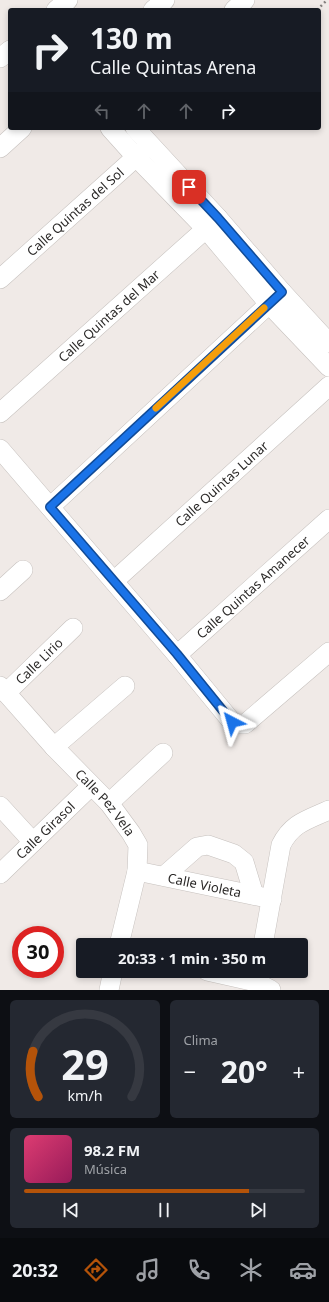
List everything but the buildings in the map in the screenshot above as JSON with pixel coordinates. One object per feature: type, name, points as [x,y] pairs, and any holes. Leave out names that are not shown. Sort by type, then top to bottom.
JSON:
[{"type":"street","points":[[58,8],[68,0]]},
{"type":"street","points":[[156,8],[164,0]]},
{"type":"street","points":[[236,8],[245,0]]},
{"type":"street","points":[[0,58],[8,52]]},
{"type":"street","points":[[0,148],[20,130]]},
{"type":"street","points":[[112,130],[136,157],[212,224]]},
{"type":"street","points":[[137,130],[212,224],[275,298],[329,367]]},
{"type":"street","name":"Calle Quintas del Sol","points":[[0,279],[150,145]]},
{"type":"street","name":"Calle Quintas del Mar","points":[[0,413],[212,224]]},
{"type":"street","points":[[275,298],[329,343]]},
{"type":"street","points":[[50,507],[275,298]]},
{"type":"street","name":"Calle Quintas Lunar","points":[[114,581],[329,386]]},
{"type":"street","points":[[0,449],[177,654],[232,722],[245,724],[329,652]]},
{"type":"street","name":"Calle Quintas Amanecer","points":[[177,654],[329,518]]},
{"type":"street","points":[[0,591],[23,570]]},
{"type":"street","name":"Calle Lirio","points":[[3,690],[73,628]]},
{"type":"street","points":[[54,747],[125,686]]},
{"type":"street","name":"Calle Pez Vela","points":[[3,690],[54,747],[109,803],[132,833],[138,845],[137,871],[121,938]]},
{"type":"street","points":[[109,803],[163,753]]},
{"type":"street","name":"Calle Girasol","points":[[0,874],[91,786]]},
{"type":"street","points":[[0,806],[33,842]]},
{"type":"street","points":[[263,938],[263,897],[281,845],[286,835],[296,825],[329,810]]},
{"type":"street","points":[[164,876],[197,847],[208,845],[234,854],[244,862],[263,897]]},
{"type":"street","name":"Calle Violeta","points":[[137,871],[263,897]]},
{"type":"street","points":[[109,990],[112,978]]},
{"type":"street","points":[[238,978],[260,983]]},
{"type":"path","points":[[319,8],[327,0]]},
{"type":"slow traffic","points":[[156,408],[264,308]]},
{"type":"route","points":[[189,187],[282,292],[50,507],[177,654],[232,722]]}]
